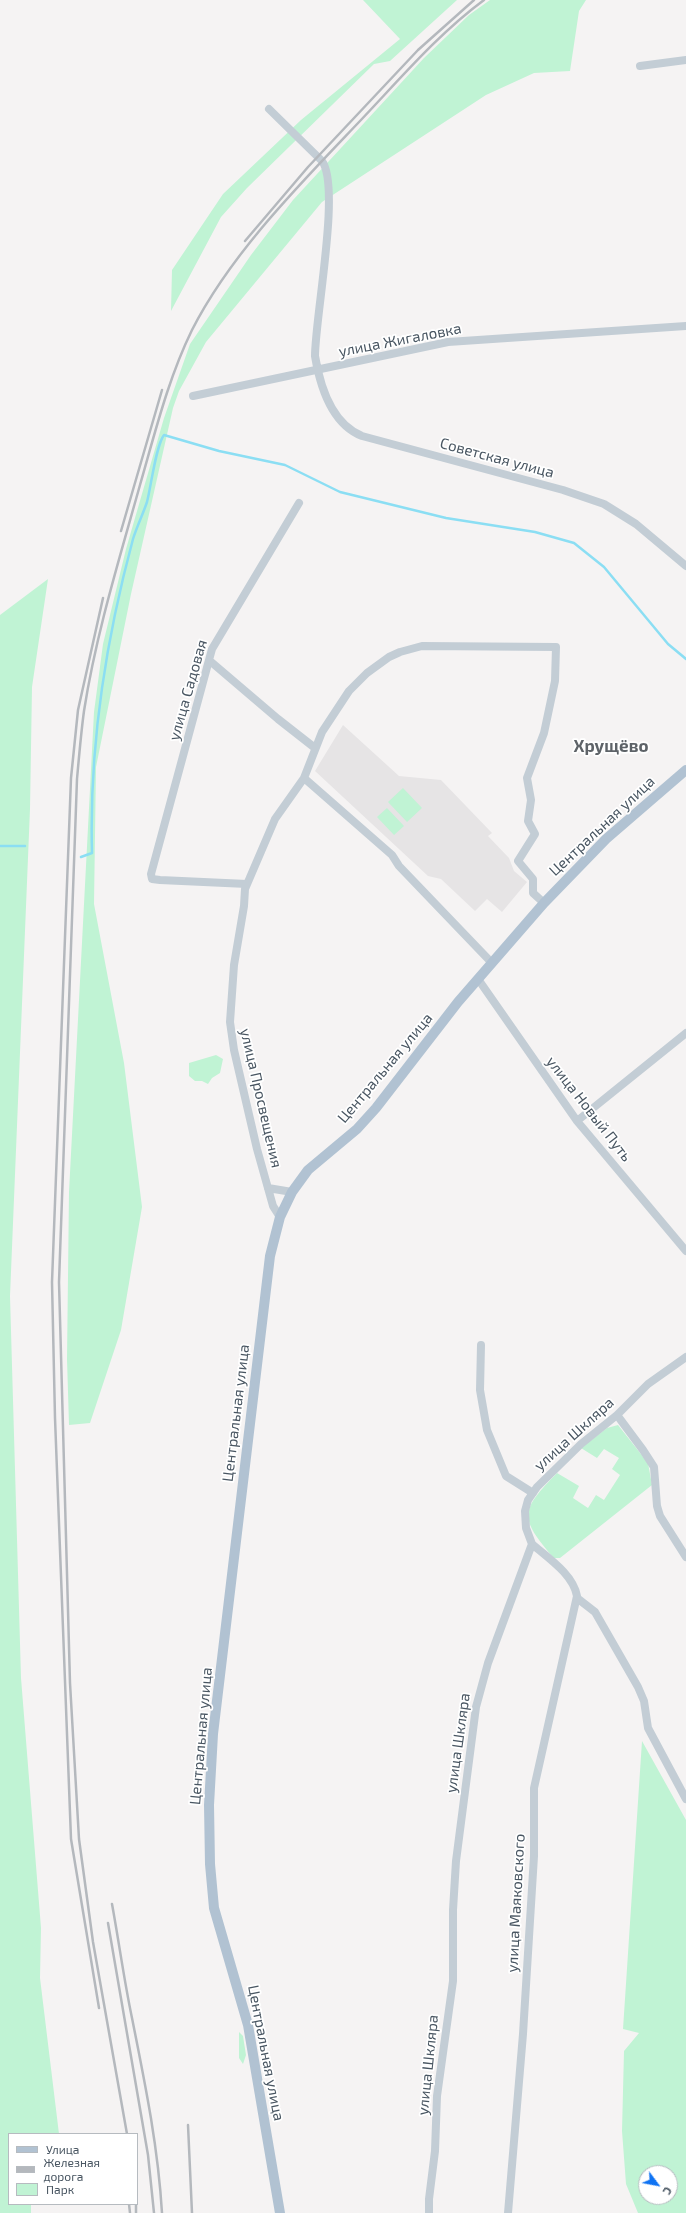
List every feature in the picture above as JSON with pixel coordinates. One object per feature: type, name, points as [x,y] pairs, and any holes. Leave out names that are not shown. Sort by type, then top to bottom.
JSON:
[{"type":"main road","name":"Центральная улица","points":[[280,2213],[248,2025],[214,1908],[210,1864],[209,1805],[212,1749],[270,1256],[280,1217],[292,1192],[308,1170],[357,1129],[376,1108],[491,962],[544,903],[606,839],[686,770]]},
{"type":"street","points":[[640,66],[686,60]]},
{"type":"street","name":"Советская улица","points":[[269,109],[322,161],[328,173],[329,205],[315,341],[318,370],[335,412],[344,424],[357,434],[563,490],[604,504],[636,524],[686,566]]},
{"type":"street","name":"улица Жигаловка","points":[[194,396],[448,342],[686,326]]},
{"type":"street","name":"улица Садовая","points":[[247,884],[152,879],[151,873],[215,643],[299,503]]},
{"type":"street","name":"улица Просвещения","points":[[280,1217],[273,1206],[253,1133],[230,1026],[234,965],[247,884],[275,819],[304,778],[322,732],[349,691],[367,673],[394,654],[422,646],[556,647],[555,681],[544,733],[527,778],[531,800],[528,820],[535,834],[518,861],[534,879],[533,893],[544,903]]},
{"type":"street","points":[[210,661],[278,719],[315,748]]},
{"type":"street","points":[[304,778],[392,855],[399,866],[491,962]]},
{"type":"street","name":"улица Новый Путь","points":[[478,979],[577,1120],[686,1251]]},
{"type":"street","points":[[577,1120],[686,1033]]},
{"type":"street","points":[[268,1188],[292,1192]]},
{"type":"street","points":[[481,1345],[480,1390],[487,1430],[506,1476],[533,1493]]},
{"type":"street","name":"улица Шкляра","points":[[429,2213],[429,2199],[435,2151],[437,2096],[453,1981],[453,1910],[456,1861],[476,1707],[488,1663],[532,1544],[524,1520],[527,1503],[533,1493],[581,1444],[617,1415],[648,1384],[686,1357]]},
{"type":"street","points":[[617,1415],[654,1467],[657,1506],[660,1516],[686,1557]]},
{"type":"street","points":[[532,1544],[563,1572],[574,1587],[577,1598],[595,1612],[638,1687],[644,1701],[648,1728],[686,1799]]},
{"type":"street","name":"улица Маяковского","points":[[508,2213],[523,2034],[534,1856],[534,1788],[547,1721],[577,1598]]},
{"type":"shaded area","points":[[343,725],[399,776],[441,780],[492,833],[488,836],[509,858],[514,871],[527,882],[502,912],[487,899],[475,911],[441,879],[428,876],[315,771]]},
{"type":"green space","points":[[363,0],[457,0],[390,61],[374,64],[247,188],[221,217],[171,311],[172,270],[223,194],[301,120],[400,39]]},
{"type":"green space","points":[[490,0],[586,0],[579,11],[570,71],[534,73],[486,95],[322,202],[206,342],[179,391],[173,408],[131,594],[96,767],[94,904],[124,1063],[142,1207],[121,1330],[90,1423],[69,1425],[67,1359],[69,1192],[94,712],[103,644],[126,549],[164,418],[190,344],[251,255],[293,200],[424,58],[469,15]]},
{"type":"green space","points":[[48,579],[32,687],[30,809],[10,1296],[21,1678],[41,1928],[40,1978],[59,2133],[8,2133],[8,2205],[31,2205],[31,2213],[0,2213],[0,615]]},
{"type":"green space","points":[[403,788],[422,808],[407,822],[388,802]]},
{"type":"green space","points":[[387,808],[404,826],[394,835],[377,817]]},
{"type":"green space","points":[[216,1055],[223,1059],[220,1073],[212,1078],[208,1084],[202,1081],[195,1081],[189,1076],[189,1063]]},
{"type":"green space","points":[[618,1425],[648,1463],[652,1485],[560,1558],[554,1558],[534,1533],[528,1514],[531,1505],[536,1496],[557,1473],[579,1486],[573,1498],[588,1508],[596,1495],[604,1500],[620,1475],[612,1469],[619,1458],[604,1449],[597,1458],[581,1448],[607,1428]]},
{"type":"green space","points":[[642,1741],[686,1820],[686,2213],[638,2213],[626,2184],[622,2131],[624,2051],[639,2033],[623,2029]]},
{"type":"green space","points":[[239,2032],[243,2036],[246,2055],[243,2064],[239,2058]]},
{"type":"waterway","points":[[81,857],[92,853],[93,773],[96,734],[114,617],[133,539],[147,502],[156,457],[164,435],[219,451],[285,465],[340,492],[446,518],[535,532],[574,543],[604,567],[668,644],[686,659]]},
{"type":"waterway","points":[[0,846],[25,846]]},
{"type":"railway","points":[[245,241],[308,167],[418,50],[474,0]]},
{"type":"railway","points":[[127,2133],[93,1942],[79,1839],[70,1683],[59,1282],[77,779],[84,711],[95,654],[109,597],[163,406],[183,349],[208,301],[247,246],[291,194],[435,42],[484,0]]},
{"type":"railway","points":[[121,531],[162,390]]},
{"type":"railway","points":[[99,2008],[71,1839],[55,1418],[52,1282],[71,778],[78,710],[103,598]]},
{"type":"railway","points":[[112,1904],[126,1990],[142,2066],[150,2115],[162,2213]]},
{"type":"railway","points":[[108,1923],[148,2155],[154,2213]]},
{"type":"railway","points":[[188,2125],[192,2213]]},
{"type":"railway","points":[[129,2205],[130,2213]]},
{"type":"railway","points":[[136,2205],[136,2213]]},
{"type":"district","name":"Хрущёво","points":[[611,746]]}]
